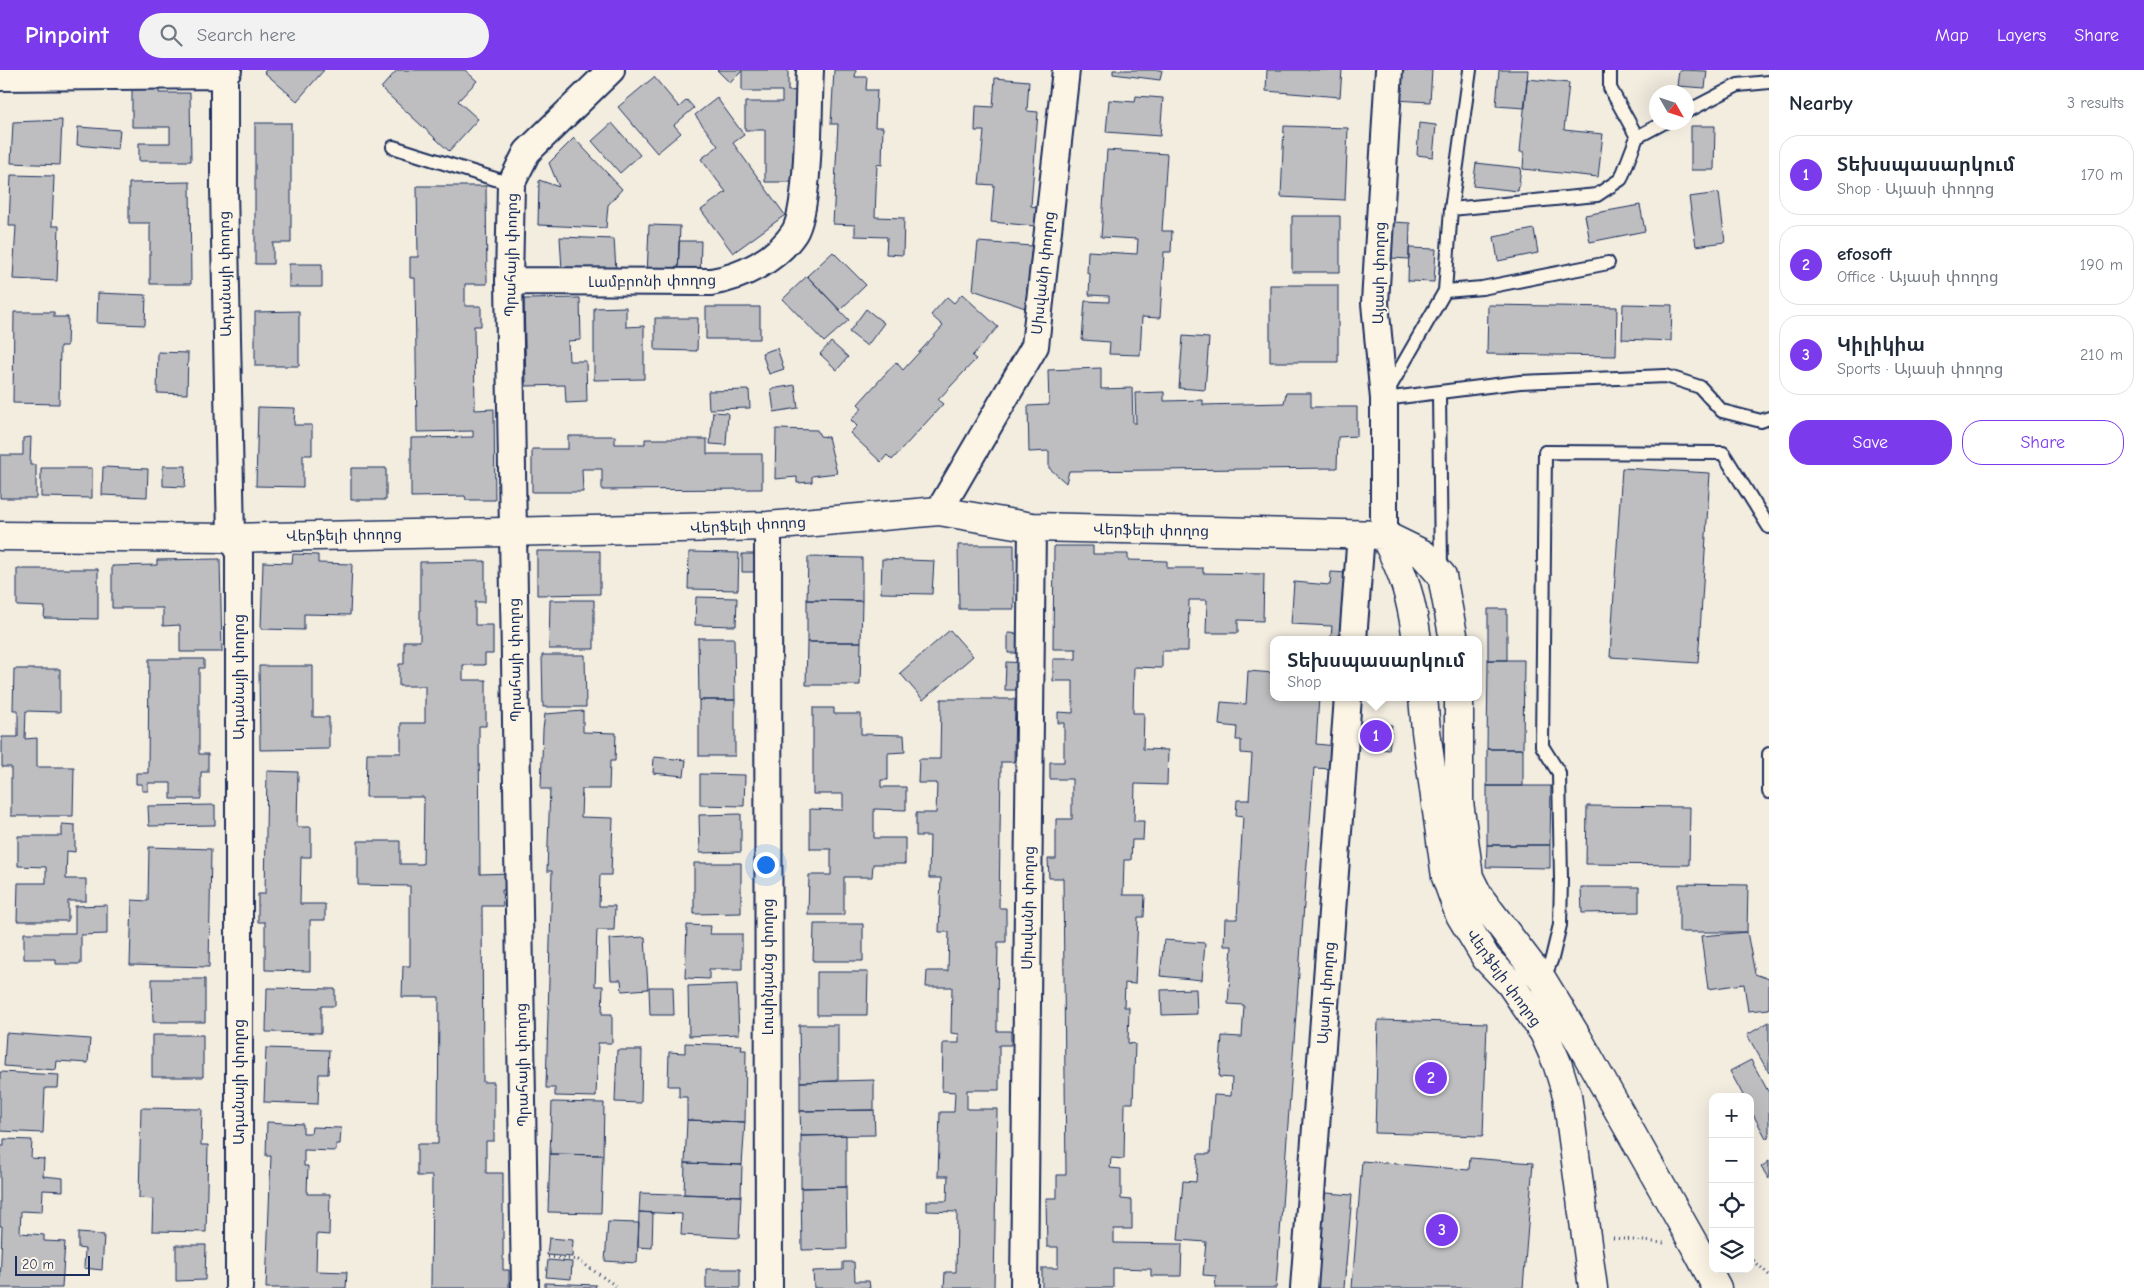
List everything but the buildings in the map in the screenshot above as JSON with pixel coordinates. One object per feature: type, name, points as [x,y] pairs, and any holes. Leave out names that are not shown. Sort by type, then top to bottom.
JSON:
[{"type":"street","name":"Պրահայի փողոց","points":[[525,1288],[509,281],[511,184],[527,152],[611,70]]},
{"type":"street","name":"Լամբրոնի փողոց","points":[[509,281],[711,282],[734,278],[765,261],[794,233],[803,208],[810,70]]},
{"type":"street","name":"Սիսվանի փողոց","points":[[939,511],[1035,346],[1066,70]]},
{"type":"street","name":"Այասի փողոց","points":[[1354,636],[1372,535],[1384,399],[1375,303],[1389,70]]},
{"type":"street","points":[[0,77],[226,72]]},
{"type":"street","name":"Ադանայի փողոց","points":[[226,72],[224,198],[231,538],[238,554],[239,1288]]},
{"type":"street","name":"Վերֆելի փողոց","points":[[0,536],[231,538],[768,526],[939,511],[1032,527],[1372,535]]},
{"type":"street","name":"Լուսինյանց փողոց","points":[[768,526],[769,1288]]},
{"type":"street","name":"Սիսվանի փողոց","points":[[1024,1288],[1032,527]]},
{"type":"street","points":[[1372,535],[1423,554],[1441,564],[1453,636]]},
{"type":"street","points":[[1372,535],[1402,570],[1413,610],[1416,636]]},
{"type":"street","name":"Այասի փողոց","points":[[1304,1288],[1348,701]]},
{"type":"street","name":"Վերֆելի փողոց","points":[[1423,701],[1446,877],[1460,913],[1486,958],[1510,983],[1544,1033],[1557,1063],[1567,1095],[1593,1288]]},
{"type":"street","points":[[1459,701],[1458,802],[1469,878],[1479,897],[1543,981],[1681,1221],[1717,1288]]},
{"type":"lane","points":[[1384,399],[1445,291],[1451,209],[1470,70]]},
{"type":"lane","points":[[1610,70],[1610,88],[1637,137]]},
{"type":"lane","points":[[1694,108],[1738,85],[1769,82]]},
{"type":"lane","points":[[1451,209],[1598,195],[1621,179],[1637,137],[1650,130]]},
{"type":"lane","points":[[393,146],[511,184]]},
{"type":"lane","points":[[1445,291],[1482,288],[1608,263]]},
{"type":"lane","points":[[1384,399],[1520,382],[1666,376],[1700,387],[1722,411],[1761,421],[1769,418]]},
{"type":"lane","points":[[1439,392],[1441,564]]},
{"type":"lane","points":[[1543,981],[1552,958],[1560,926],[1561,879],[1559,773],[1542,746],[1546,452],[1723,453],[1769,527]]},
{"type":"lane","points":[[1769,754],[1769,792]]},
{"type":"path","points":[[1613,1238],[1672,1244]]},
{"type":"path","points":[[525,1259],[546,1257],[578,1260],[619,1288]]},
{"type":"path","points":[[1754,1262],[1769,1275]]},
{"type":"place","name":"Տեխսպասարկում","points":[[1376,736]]},
{"type":"place","name":"efosoft","points":[[1431,1078]]},
{"type":"place","name":"Կիլիկիա","points":[[1442,1230]]}]
